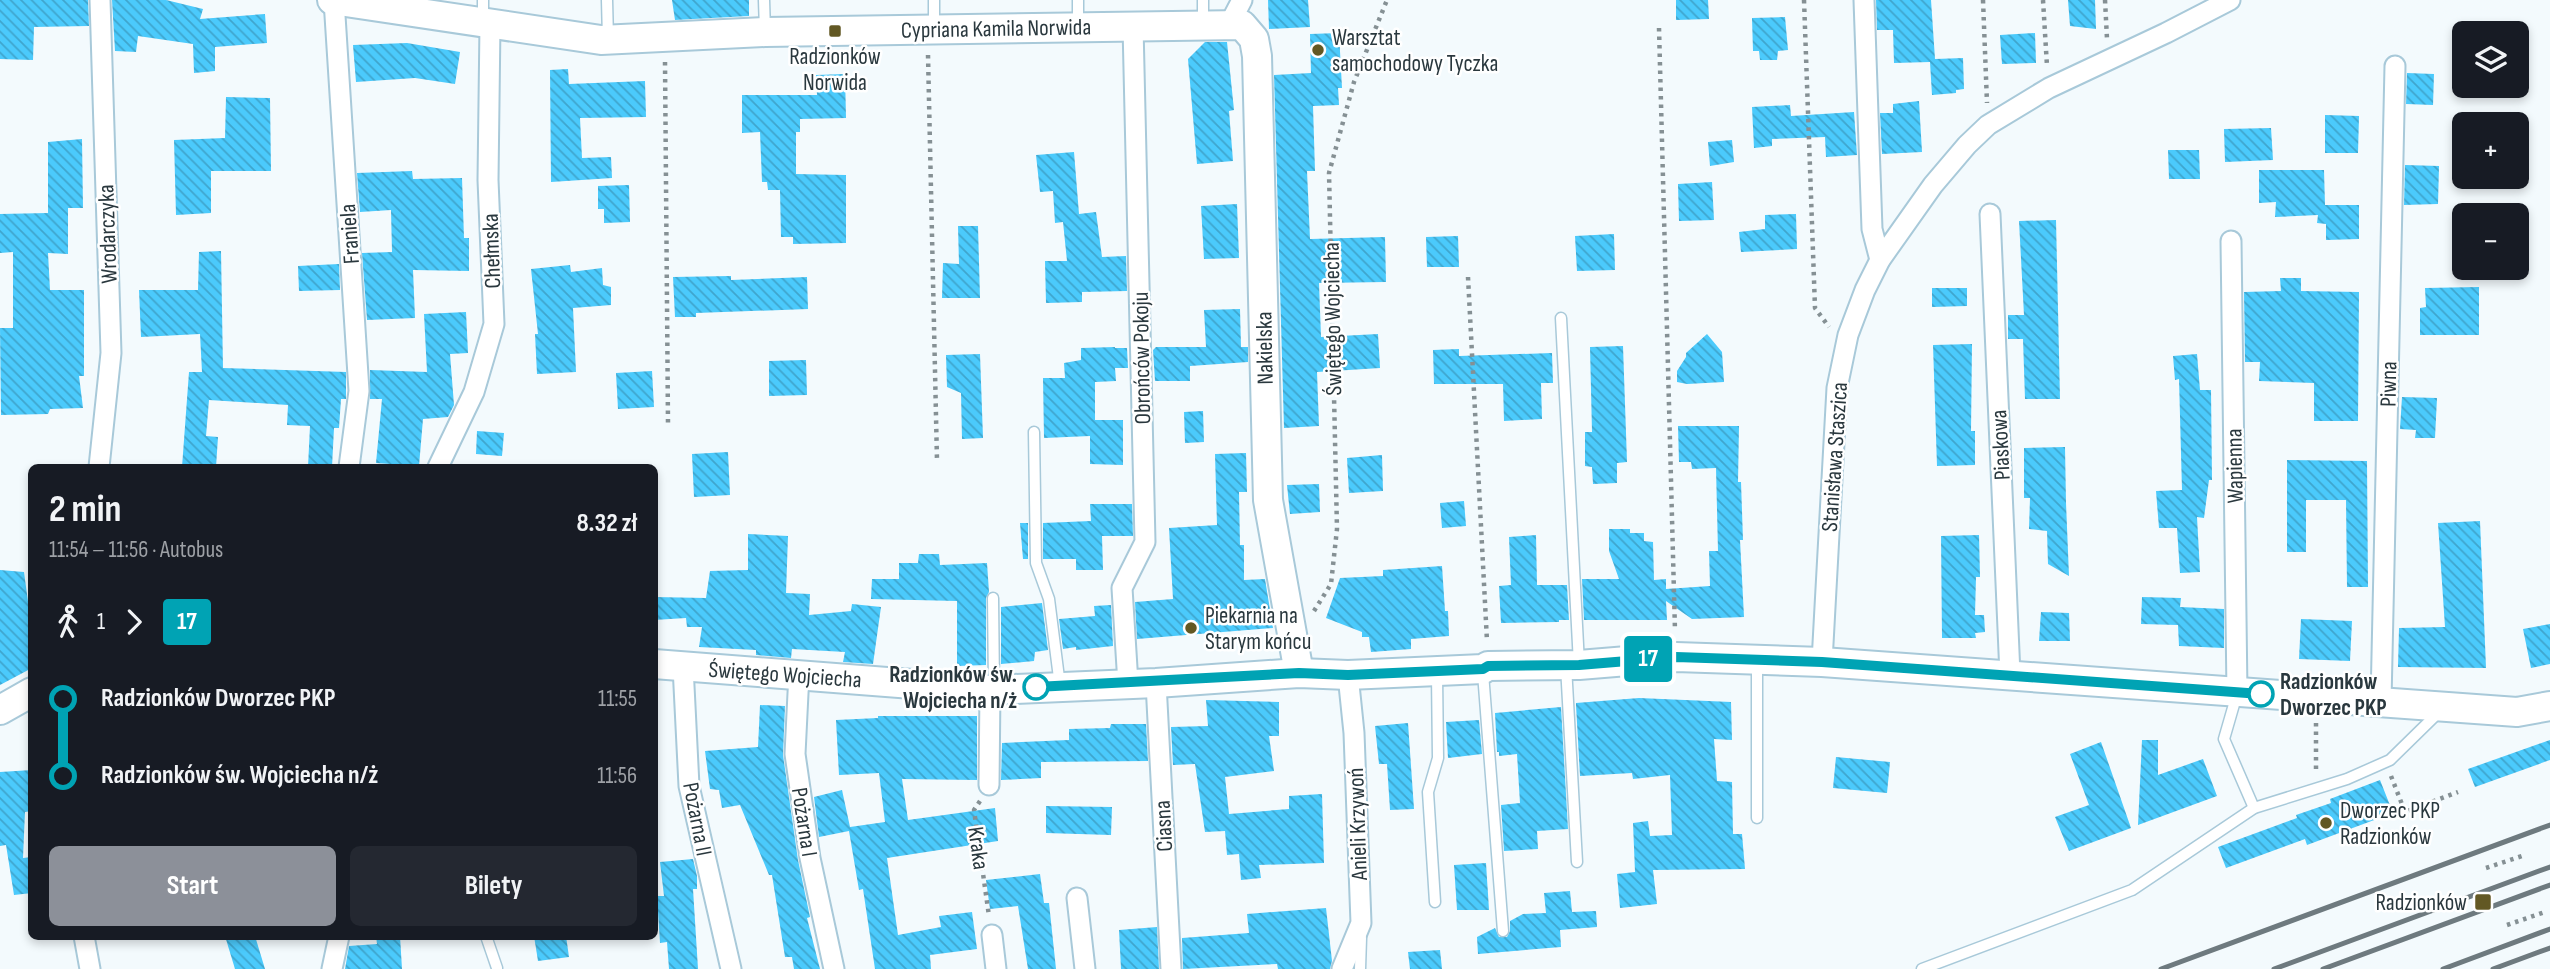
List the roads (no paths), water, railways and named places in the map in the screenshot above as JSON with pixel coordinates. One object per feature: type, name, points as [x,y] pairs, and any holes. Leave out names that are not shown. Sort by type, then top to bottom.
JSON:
[{"type":"street","name":"Wrodarczyka","points":[[99,464],[111,353],[100,0]]},
{"type":"street","points":[[1864,0],[1872,229],[1880,260]]},
{"type":"street","name":"Stanisława Staszica","points":[[1822,662],[1837,388],[1848,335],[1880,260],[1933,185],[1967,145],[1989,125],[2049,88],[2230,0]]},
{"type":"street","name":"Cypriana Kamila Norwida","points":[[342,1],[485,16],[608,39],[765,32],[931,30],[1078,14],[1133,26],[1224,14]]},
{"type":"street","name":"Franiela","points":[[342,1],[359,391],[349,464]]},
{"type":"street","name":"Nakielska","points":[[1224,14],[1254,39],[1257,56],[1268,500],[1299,673]]},
{"type":"street","name":"Chełmska","points":[[439,464],[474,392],[494,324],[485,16]]},
{"type":"street","name":"Obrońców Pokoju","points":[[1128,684],[1122,588],[1145,542],[1133,26]]},
{"type":"street","name":"Piwna","points":[[2381,701],[2395,66]]},
{"type":"street","name":"Piaskowa","points":[[1990,215],[2010,676]]},
{"type":"street","name":"Wapienna","points":[[2231,241],[2237,692]]},
{"type":"street","name":"Świętego Wojciecha","points":[[658,664],[992,689],[1299,673],[1348,675],[1572,665],[1676,657],[1822,662],[2517,712],[2550,706]]},
{"type":"street","name":"Pożarna II","points":[[683,666],[689,786],[731,969]]},
{"type":"street","name":"Pożarna I","points":[[799,673],[795,754],[810,858],[834,969]]},
{"type":"street","name":"Anieli Krzywoń","points":[[1342,969],[1361,923],[1354,733],[1348,675]]},
{"type":"street","name":"Ciasna","points":[[1156,682],[1171,969]]},
{"type":"street","points":[[989,785],[992,689]]},
{"type":"street","points":[[0,710],[28,694]]},
{"type":"street","points":[[1077,898],[1085,969]]},
{"type":"street","points":[[992,936],[996,969]]},
{"type":"street","points":[[85,940],[90,969]]},
{"type":"street","points":[[332,969],[338,940]]},
{"type":"lane","points":[[607,0],[608,39]]},
{"type":"lane","points":[[764,0],[765,32]]},
{"type":"lane","points":[[931,30],[934,0]]},
{"type":"lane","points":[[1562,318],[1577,862]]},
{"type":"lane","points":[[1034,432],[1036,563],[1049,599],[1060,686]]},
{"type":"lane","points":[[992,689],[993,598]]},
{"type":"lane","points":[[1757,660],[1757,818]]},
{"type":"lane","points":[[1485,668],[1503,931]]},
{"type":"lane","points":[[1435,902],[1428,792],[1437,758],[1437,671]]},
{"type":"lane","points":[[2237,692],[2224,739],[2254,808]]},
{"type":"lane","points":[[1922,969],[2132,890],[2254,808],[2347,779],[2390,760],[2444,706]]},
{"type":"lane","points":[[1360,969],[1361,923]]},
{"type":"lane","points":[[487,940],[497,968]]},
{"type":"railway","points":[[2161,969],[2550,825]]},
{"type":"railway","points":[[2274,969],[2550,867]]},
{"type":"railway","points":[[2323,969],[2550,885]]},
{"type":"railway","points":[[2443,969],[2550,929]]},
{"type":"railway","points":[[2493,969],[2550,948]]},
{"type":"place","name":"Radzionków Norwida","points":[[835,31]]},
{"type":"place","name":"Warsztat samochodowy Tyczka","points":[[1318,50]]},
{"type":"place","name":"Piekarnia na Starym końcu","points":[[1191,628]]},
{"type":"place","name":"Radzionków św. Wojciecha n/ż","points":[[1036,687]]},
{"type":"place","name":"Radzionków Dworzec PKP","points":[[2261,694]]},
{"type":"place","name":"Dworzec PKP Radzionków","points":[[2326,823]]},
{"type":"place","name":"Radzionków","points":[[2483,902]]}]
